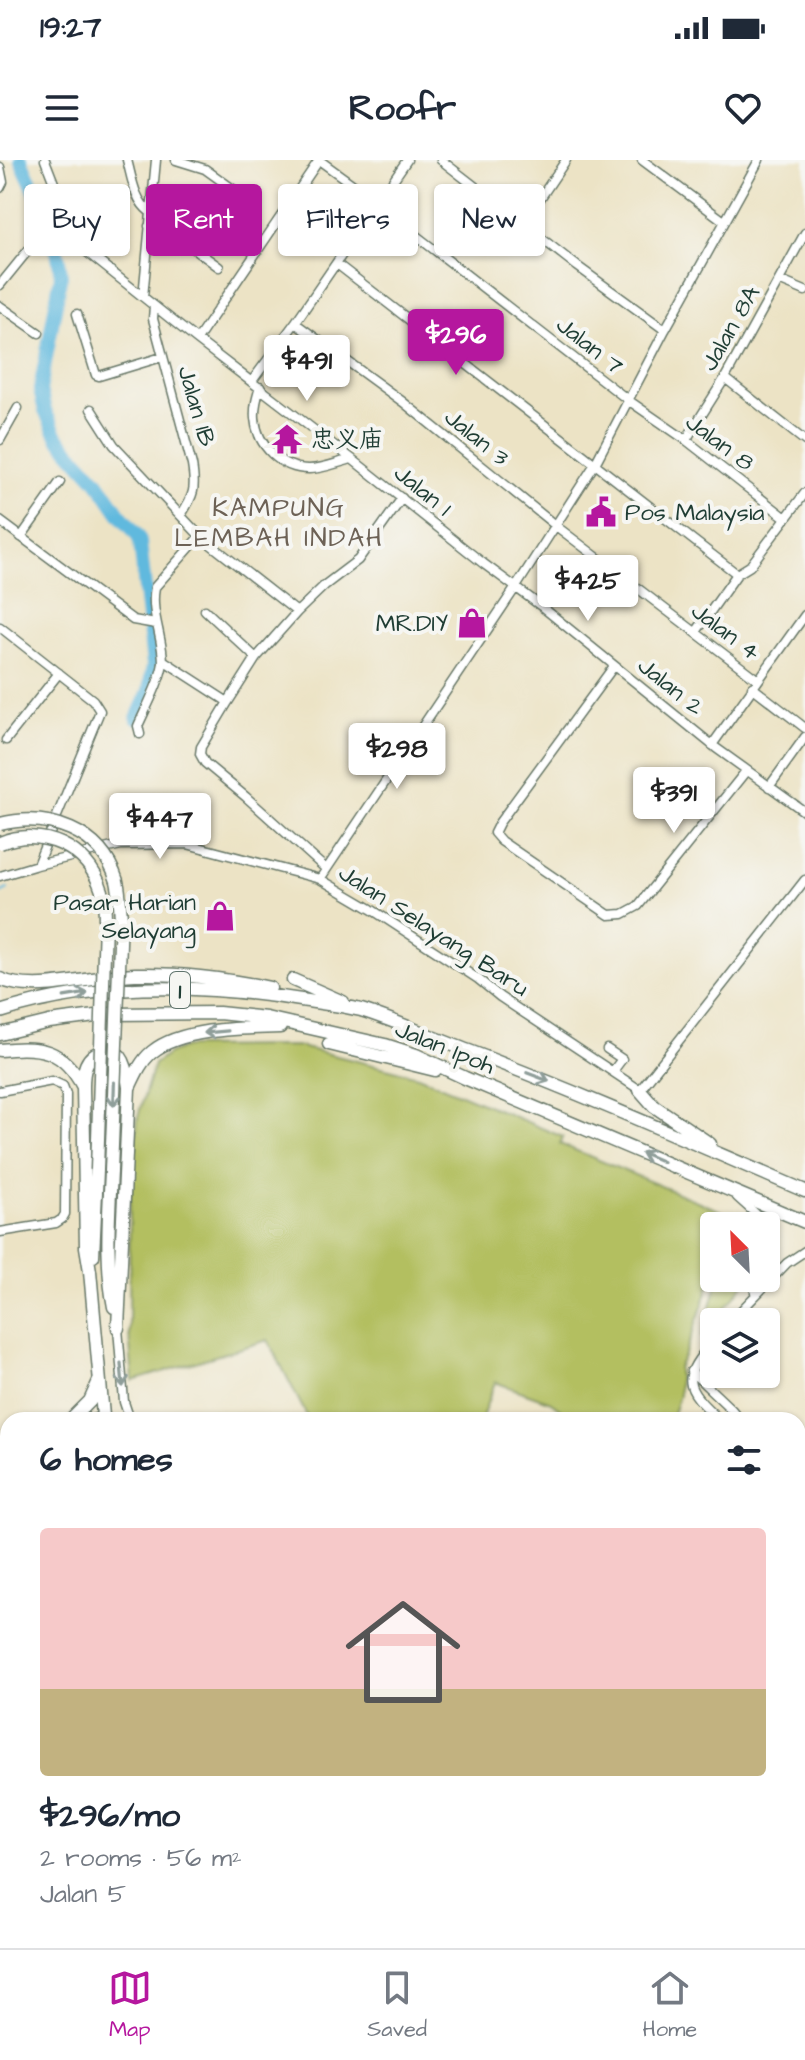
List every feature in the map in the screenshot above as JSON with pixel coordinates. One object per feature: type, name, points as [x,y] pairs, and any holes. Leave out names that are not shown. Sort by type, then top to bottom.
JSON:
[{"type":"highway","points":[[0,824],[38,819],[63,825],[96,847],[117,881],[121,918],[109,1218],[110,1285],[118,1328]]},
{"type":"highway","points":[[0,843],[34,836],[59,843],[85,861],[102,892],[105,922],[94,1245],[90,1271]]},
{"type":"highway","points":[[0,979],[31,985],[135,974],[203,977],[257,985],[325,1004]]},
{"type":"highway","points":[[293,980],[360,1010]]},
{"type":"highway","name":"Jalan Ipoh","points":[[0,1012],[78,993],[124,989],[240,992],[360,1010],[626,1113],[805,1191]]},
{"type":"highway","name":"Jalan Ipoh","points":[[0,1034],[49,1022],[111,1014],[219,1013],[266,1018],[385,1045],[416,1055],[805,1222]]},
{"type":"highway","points":[[129,1088],[135,1074],[153,1051],[184,1036],[294,1026]]},
{"type":"highway","points":[[329,1044],[465,1078]]},
{"type":"highway","points":[[0,1050],[38,1048],[53,1053],[72,1069],[83,1087]]},
{"type":"highway","points":[[104,1412],[86,1247],[83,1074],[91,1056],[108,1049],[121,1057],[129,1088],[118,1328]]},
{"type":"highway","points":[[626,1113],[646,1108],[640,1090]]},
{"type":"highway","points":[[640,1090],[654,1106],[727,1157]]},
{"type":"highway","points":[[79,1412],[90,1401],[99,1381]]},
{"type":"street","name":"Jalan 1","points":[[45,160],[78,245],[516,587]]},
{"type":"street","points":[[127,160],[138,199],[146,209]]},
{"type":"street","points":[[153,184],[156,160]]},
{"type":"street","points":[[176,160],[205,169],[226,184]]},
{"type":"street","points":[[197,340],[319,160]]},
{"type":"street","name":"Jalan 7","points":[[319,160],[352,184]]},
{"type":"street","points":[[390,184],[407,160]]},
{"type":"street","points":[[545,191],[566,160]]},
{"type":"street","points":[[642,160],[724,221]]},
{"type":"street","points":[[320,879],[595,464],[759,160]]},
{"type":"street","points":[[443,161],[472,184]]},
{"type":"street","points":[[0,167],[3,182],[0,188]]},
{"type":"street","name":"Jalan 8A","points":[[686,440],[781,281],[805,233]]},
{"type":"street","name":"Jalan 7","points":[[418,237],[628,400]]},
{"type":"street","points":[[545,240],[665,330]]},
{"type":"street","points":[[0,285],[24,255]]},
{"type":"street","points":[[143,297],[146,256]]},
{"type":"street","points":[[204,256],[219,267]]},
{"type":"street","points":[[342,256],[256,384],[255,417],[257,431],[270,453],[282,462],[311,469],[352,459]]},
{"type":"street","points":[[337,264],[737,574]]},
{"type":"street","points":[[781,281],[805,291]]},
{"type":"street","points":[[0,306],[39,333]]},
{"type":"street","name":"Jalan 1B","points":[[154,306],[153,319],[195,485],[192,498],[181,515]]},
{"type":"street","points":[[77,314],[96,375],[162,357]]},
{"type":"street","name":"Jalan 3","points":[[295,323],[403,402],[556,526]]},
{"type":"street","points":[[725,378],[805,441]]},
{"type":"street","name":"Jalan 8","points":[[628,400],[686,440],[786,518]]},
{"type":"street","points":[[0,440],[18,408]]},
{"type":"street","points":[[91,409],[114,445],[200,536],[297,612]]},
{"type":"street","points":[[21,537],[60,482]]},
{"type":"street","points":[[696,632],[737,574],[750,566],[805,493]]},
{"type":"street","points":[[326,869],[201,759],[201,747],[256,658],[325,585],[358,560],[402,498]]},
{"type":"street","points":[[0,521],[133,620],[154,624]]},
{"type":"street","name":"Jalan 4","points":[[556,526],[696,632],[805,728]]},
{"type":"street","points":[[140,734],[138,726],[162,671],[163,660],[154,624],[155,587],[200,536]]},
{"type":"street","name":"Jalan 2","points":[[516,587],[712,745],[805,812]]},
{"type":"street","points":[[205,610],[256,658]]},
{"type":"street","points":[[712,745],[805,615]]},
{"type":"street","points":[[0,627],[99,707],[100,715],[37,865]]},
{"type":"street","points":[[795,628],[805,636]]},
{"type":"street","points":[[163,660],[228,702]]},
{"type":"street","points":[[614,666],[499,823],[494,833],[501,841],[609,915],[623,914],[638,906],[746,771]]},
{"type":"street","points":[[6,740],[59,673]]},
{"type":"street","points":[[769,787],[805,737]]},
{"type":"street","name":"Jalan Selayang Baru","points":[[0,876],[121,845],[187,844],[320,879],[478,979],[500,997],[640,1090]]},
{"type":"street","points":[[640,1090],[805,880]]},
{"type":"street","points":[[607,1049],[622,1059],[613,1071]]},
{"type":"street","points":[[0,1091],[52,1081],[63,1086],[66,1094],[65,1214],[56,1223],[0,1232]]},
{"type":"street","points":[[724,1188],[753,1212]]},
{"type":"street","points":[[742,1308],[787,1263],[805,1251]]},
{"type":"street","points":[[753,1296],[755,1292]]},
{"type":"street","points":[[118,1328],[127,1412]]},
{"type":"street","points":[[700,1356],[689,1381],[700,1402],[711,1412]]},
{"type":"street","points":[[691,1371],[734,1412]]},
{"type":"green space","points":[[296,1046],[418,1076],[563,1137],[560,1144],[724,1212],[700,1212],[700,1292],[707,1292],[678,1368],[679,1395],[674,1412],[564,1412],[551,1402],[495,1382],[484,1412],[305,1412],[268,1340],[133,1381],[129,1333],[130,1190],[138,1116],[154,1064],[185,1047]]},
{"type":"green space","points":[[715,1292],[738,1292],[725,1308],[710,1308]]},
{"type":"waterway","points":[[21,160],[51,231],[61,276],[40,390],[45,411],[58,438],[97,481],[140,542],[153,665],[149,691],[137,718]]},
{"type":"waterway","points":[[0,893],[8,889]]},
{"type":"place","name":"忠义庙","points":[[287,439]]},
{"type":"place","name":"Pos Malaysia","points":[[601,512]]},
{"type":"place","name":"MR.DIY","points":[[472,623]]},
{"type":"place","name":"Pasar Harian Selayang","points":[[220,916]]},
{"type":"district","name":"KAMPUNG LEMBAH INDAH","points":[[279,522]]}]
